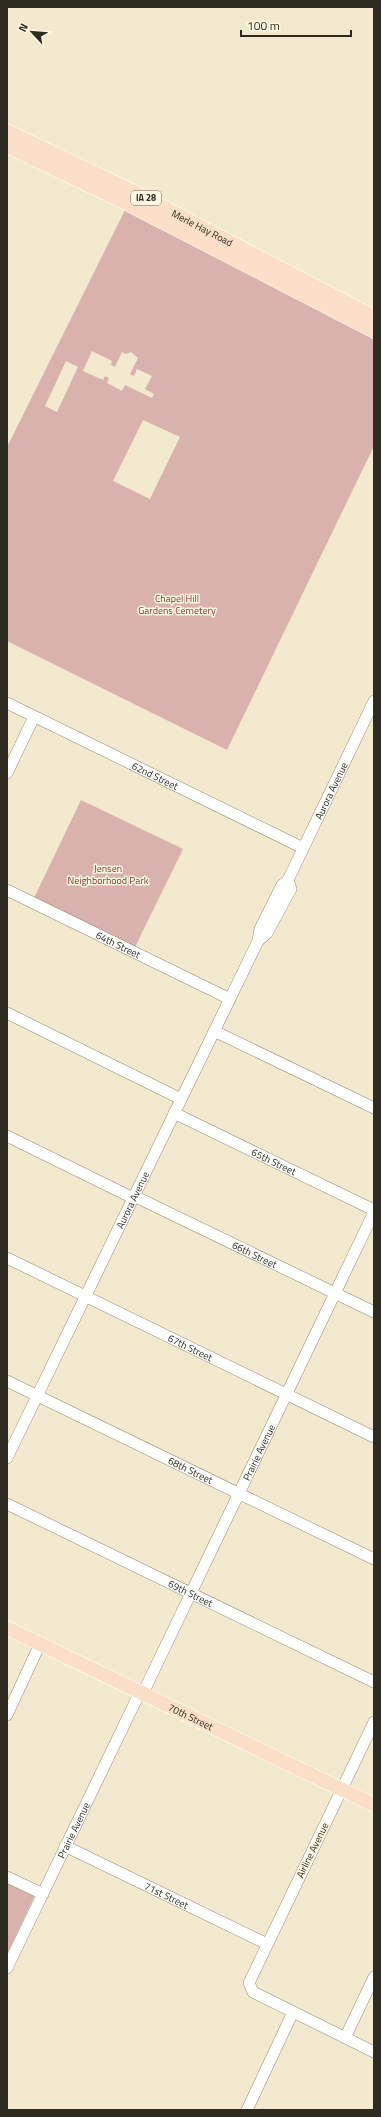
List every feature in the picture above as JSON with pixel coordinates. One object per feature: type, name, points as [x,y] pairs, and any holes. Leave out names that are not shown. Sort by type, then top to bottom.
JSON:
[{"type":"main road","name":"Merle Hay Road","points":[[7,131],[134,192],[374,317]]},
{"type":"main road","name":"Merle Hay Road","points":[[7,146],[128,204],[374,331]]},
{"type":"main road","name":"70th Street","points":[[7,1628],[374,1805]]},
{"type":"street","name":"Aurora Avenue","points":[[7,1458],[258,941],[267,933],[291,889],[288,880],[374,701]]},
{"type":"street","name":"62nd Street","points":[[7,703],[303,848]]},
{"type":"street","points":[[7,773],[34,717]]},
{"type":"street","name":"64th Street","points":[[7,890],[230,999]]},
{"type":"street","points":[[7,1013],[181,1099]]},
{"type":"street","points":[[214,1031],[374,1108]]},
{"type":"street","name":"65th Street","points":[[174,1113],[374,1211]]},
{"type":"street","name":"66th Street","points":[[7,1136],[374,1312]]},
{"type":"street","name":"Prairie Avenue","points":[[7,1968],[374,1211]]},
{"type":"street","name":"67th Street","points":[[7,1258],[374,1437]]},
{"type":"street","name":"68th Street","points":[[7,1381],[374,1560]]},
{"type":"street","name":"69th Street","points":[[7,1504],[374,1682]]},
{"type":"street","points":[[7,1715],[40,1644]]},
{"type":"street","name":"Airline Avenue","points":[[293,2012],[253,1992],[249,1983],[374,1722]]},
{"type":"street","name":"71st Street","points":[[66,1846],[267,1944]]},
{"type":"street","points":[[7,1877],[43,1894]]},
{"type":"street","points":[[345,2038],[374,1977]]},
{"type":"street","points":[[247,2110],[293,2012],[374,2052]]},
{"type":"green space","name":"Chapel Hill Gardens Cemetery","points":[[128,204],[374,331],[374,446],[227,750],[7,641],[7,447]],"holes":[[[92,351],[112,361],[111,365],[115,367],[122,352],[126,354],[131,352],[138,358],[130,374],[134,376],[137,369],[152,376],[145,389],[154,394],[152,398],[125,385],[122,391],[107,383],[109,378],[105,376],[103,380],[83,371]],[[66,361],[78,367],[57,412],[45,406]],[[143,420],[180,437],[150,499],[113,481]]]},
{"type":"green space","name":"Jensen Neighborhood Park","points":[[81,800],[183,849],[135,947],[34,898]]},
{"type":"green space","points":[[7,1881],[33,1894],[34,1897],[7,1954]]}]
